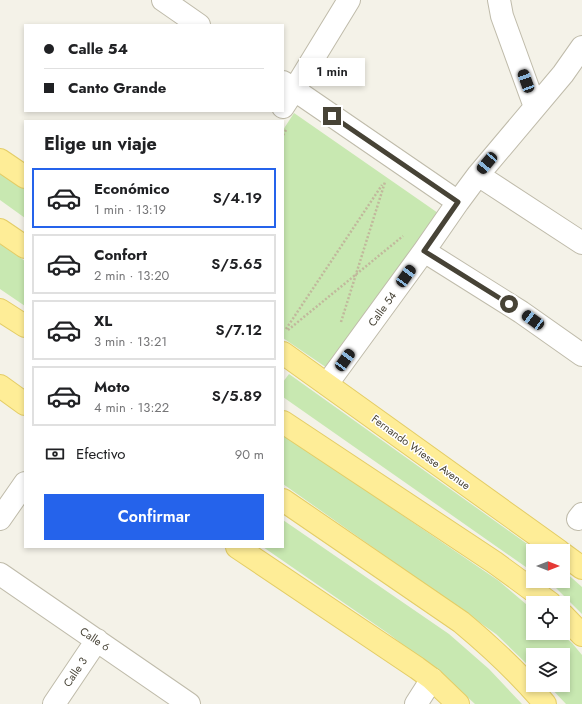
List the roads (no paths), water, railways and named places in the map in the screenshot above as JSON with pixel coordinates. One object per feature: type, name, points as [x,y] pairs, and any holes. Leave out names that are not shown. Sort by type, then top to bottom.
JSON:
[{"type":"main road","points":[[0,160],[24,176]]},
{"type":"main road","points":[[0,230],[24,246]]},
{"type":"main road","points":[[0,310],[24,325]]},
{"type":"main road","name":"Fernando Wiesse Avenue","points":[[284,355],[549,544]]},
{"type":"main road","points":[[0,386],[24,403]]},
{"type":"main road","points":[[284,423],[494,562],[540,596]]},
{"type":"main road","points":[[284,501],[460,622],[485,642],[529,685],[545,704]]},
{"type":"main road","points":[[238,548],[417,668],[432,679],[458,704]]},
{"type":"main road","points":[[570,559],[582,568]]},
{"type":"main road","points":[[570,623],[582,635]]},
{"type":"street","points":[[163,0],[198,24]]},
{"type":"street","points":[[349,0],[287,93],[458,202]]},
{"type":"street","points":[[499,0],[502,16],[535,107]]},
{"type":"street","name":"Calle 54","points":[[327,384],[478,175],[563,74],[582,47]]},
{"type":"street","points":[[478,175],[582,243]]},
{"type":"street","points":[[424,251],[521,312],[582,355]]},
{"type":"street","points":[[0,519],[24,484]]},
{"type":"street","name":"Calle 6","points":[[0,574],[189,704]]},
{"type":"street","name":"Calle 3","points":[[54,704],[97,640]]},
{"type":"street","points":[[416,704],[432,679]]}]
